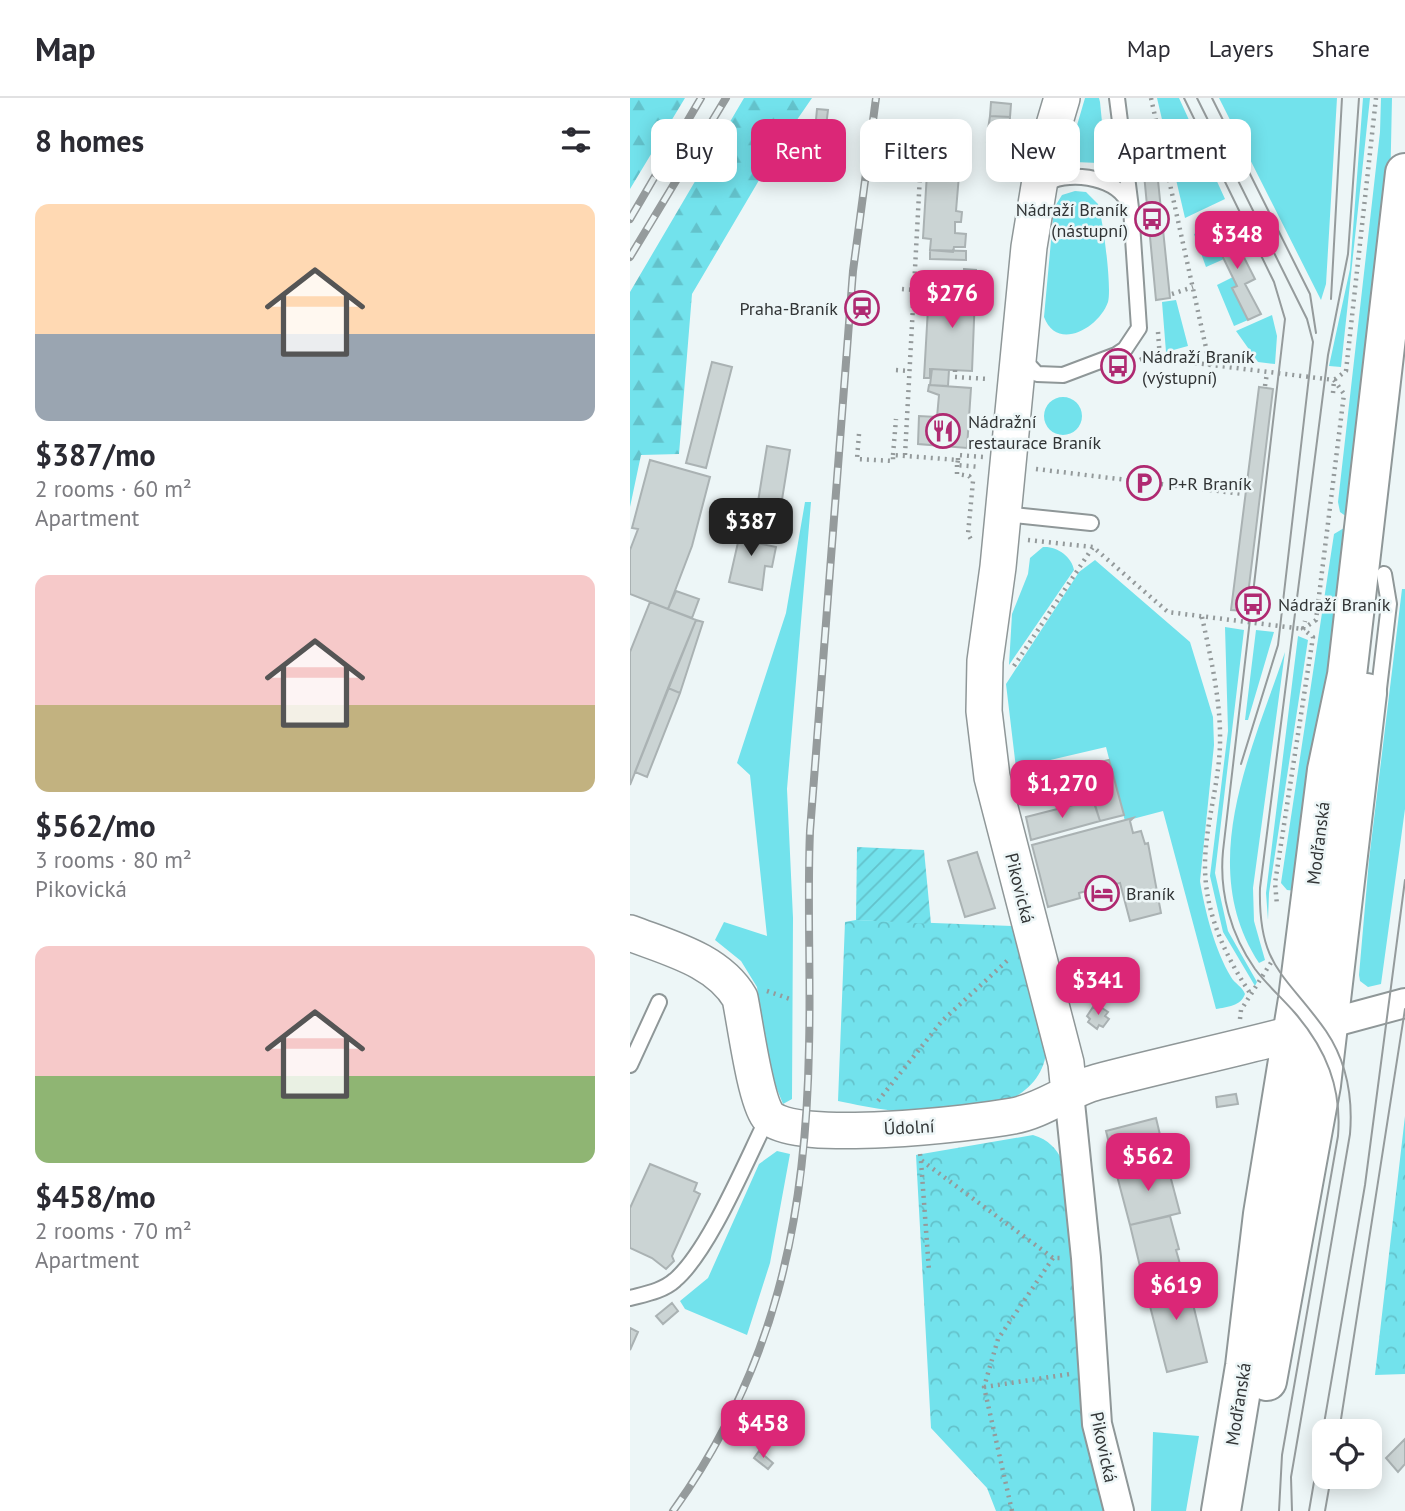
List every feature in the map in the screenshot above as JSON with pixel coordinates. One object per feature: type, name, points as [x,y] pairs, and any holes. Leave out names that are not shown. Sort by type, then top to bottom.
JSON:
[{"type":"main road","name":"Modřanská","points":[[1242,1511],[1311,1146],[1310,1029],[1330,751],[1347,675],[1405,173]]},
{"type":"main road","name":"Modřanská","points":[[1221,1511],[1245,1366],[1263,1214],[1310,1029],[1360,743],[1405,399]]},
{"type":"street","name":"Pikovická","points":[[1062,98],[1036,197],[1003,514],[985,562],[986,744],[992,777],[1066,1063],[1086,1258],[1097,1424],[1119,1511]]},
{"type":"street","points":[[630,933],[691,957],[733,985],[740,998],[761,1098],[768,1116]]},
{"type":"street","points":[[1310,1029],[1405,1003]]},
{"type":"street","name":"Údolní","points":[[768,1116],[778,1122],[805,1128],[918,1145],[1017,1115],[1094,1083],[1310,1029]]},
{"type":"lane","points":[[1020,347],[1032,370],[1044,376],[1058,376],[1116,355],[1134,339],[1140,316],[1117,98]]},
{"type":"lane","points":[[1036,197],[1045,184],[1065,177],[1115,185],[1130,208]]},
{"type":"lane","points":[[985,562],[991,477],[1010,442]]},
{"type":"lane","points":[[1003,514],[1091,523]]},
{"type":"lane","points":[[630,1065],[659,1002]]},
{"type":"lane","points":[[630,1297],[651,1293],[673,1282],[696,1258],[768,1116]]},
{"type":"path","points":[[1151,98],[1159,148],[1210,366]]},
{"type":"path","points":[[1146,357],[1334,380],[1346,372],[1376,98]]},
{"type":"path","points":[[905,455],[920,182]]},
{"type":"path","points":[[1172,294],[1193,287]]},
{"type":"path","points":[[902,289],[914,290]]},
{"type":"path","points":[[895,370],[910,371]]},
{"type":"path","points":[[955,370],[955,377],[985,379]]},
{"type":"path","points":[[1265,386],[1267,373]]},
{"type":"path","points":[[1333,393],[1334,380]]},
{"type":"path","points":[[1303,629],[1316,620],[1341,434],[1344,394],[1334,380]]},
{"type":"path","points":[[859,433],[857,459],[893,461],[896,419]]},
{"type":"path","points":[[893,454],[977,466]]},
{"type":"path","points":[[978,456],[958,455],[957,474],[969,476],[973,481],[968,534],[985,562]]},
{"type":"path","points":[[1036,469],[1243,494]]},
{"type":"path","points":[[1028,540],[1093,547],[1168,612],[1303,629],[1313,637],[1275,883],[1278,910]]},
{"type":"path","points":[[1012,668],[1093,547]]},
{"type":"path","points":[[1202,617],[1219,699],[1220,744],[1205,861],[1206,885],[1217,933],[1228,961],[1252,996]]},
{"type":"path","points":[[1303,629],[1305,621]]},
{"type":"path","points":[[1230,1021],[1241,1019],[1241,1010],[1252,996],[1276,949]]},
{"type":"path","points":[[872,1111],[884,1090],[942,1021],[1019,950]]},
{"type":"path","points":[[761,989],[793,1000]]},
{"type":"path","points":[[918,1145],[1053,1258],[1086,1258]]},
{"type":"path","points":[[918,1145],[929,1271]]},
{"type":"path","points":[[1012,1511],[984,1387],[998,1339],[1053,1258]]},
{"type":"path","points":[[984,1387],[1093,1370]]},
{"type":"green space","points":[[630,98],[685,98],[672,119],[651,119],[651,154],[630,189]]},
{"type":"green space","points":[[744,98],[812,98],[798,119],[751,119],[751,182],[758,182],[692,294],[679,454],[641,455],[630,507],[630,292],[695,182],[737,182],[737,119],[732,119]]},
{"type":"green space","points":[[1085,98],[1099,98],[1102,119],[1094,119],[1094,163],[1080,162],[1079,119]]},
{"type":"green space","points":[[1157,98],[1179,98],[1189,119],[1162,119]]},
{"type":"green space","points":[[1219,98],[1337,98],[1326,284],[1321,300],[1251,161],[1251,119],[1230,119]]},
{"type":"green space","points":[[1363,98],[1370,98],[1341,367],[1329,366],[1350,269]]},
{"type":"green space","points":[[1381,98],[1392,98],[1390,193],[1347,517],[1340,512],[1338,502],[1380,132]]},
{"type":"green space","points":[[1177,182],[1217,182],[1225,199],[1185,218]]},
{"type":"green space","points":[[1075,191],[1086,192],[1098,204],[1109,294],[1103,312],[1096,320],[1078,332],[1068,334],[1058,333],[1044,317],[1054,208],[1062,195]]},
{"type":"green space","points":[[1209,228],[1224,259],[1206,267],[1194,234]]},
{"type":"green space","points":[[1233,277],[1237,286],[1233,289],[1248,320],[1234,326],[1217,285]]},
{"type":"green space","points":[[1176,300],[1188,346],[1166,352],[1162,302]]},
{"type":"green space","points":[[1272,315],[1277,336],[1275,364],[1258,362],[1236,331]]},
{"type":"green space","points":[[1063,397],[1077,402],[1082,416],[1077,430],[1063,435],[1049,430],[1044,416],[1049,402]]},
{"type":"green space","points":[[805,502],[811,502],[787,789],[793,918],[792,1099],[783,1104],[768,1067],[757,987],[741,961],[715,940],[724,922],[767,936],[750,775],[737,763],[786,613]]},
{"type":"green space","points":[[1344,528],[1342,544],[1346,544],[1296,891],[1287,890],[1281,883],[1334,534]]},
{"type":"green space","points":[[1043,547],[1063,553],[1074,570],[1009,665],[1012,614],[1028,574],[1030,558]]},
{"type":"green space","points":[[1095,560],[1190,642],[1213,717],[1214,745],[1200,881],[1215,943],[1231,977],[1245,994],[1240,1001],[1229,1007],[1216,1009],[1163,811],[1125,821],[1106,747],[1016,768],[1006,684],[1079,572]]},
{"type":"green space","points":[[1402,589],[1405,589],[1405,809],[1381,984],[1368,987],[1360,981],[1359,975],[1369,860]]},
{"type":"green space","points":[[1225,627],[1244,630],[1215,873],[1228,931],[1257,982],[1255,986],[1223,932],[1210,876],[1228,731]]},
{"type":"green space","points":[[1256,630],[1274,632],[1248,720],[1245,720]]},
{"type":"green space","points":[[1298,636],[1308,640],[1269,893],[1268,920],[1266,893]]},
{"type":"green space","points":[[1285,652],[1253,888],[1254,921],[1265,960],[1259,963],[1240,926],[1231,887],[1230,848],[1245,768]]},
{"type":"green space","points":[[857,847],[924,850],[931,924],[856,920]]},
{"type":"green space","points":[[856,920],[1012,926],[1046,1035],[1044,1062],[1033,1083],[1002,1104],[971,1115],[920,1114],[838,1101],[845,922]]},
{"type":"green space","points":[[1405,1116],[1405,1374],[1375,1375]]},
{"type":"green space","points":[[1033,1135],[1051,1145],[1063,1162],[1109,1511],[996,1511],[987,1488],[931,1428],[916,1155]]},
{"type":"green space","points":[[777,1151],[790,1154],[770,1263],[747,1335],[685,1309],[680,1301],[708,1278],[759,1164]]},
{"type":"green space","points":[[1153,1432],[1199,1436],[1186,1511],[1151,1511]]},
{"type":"building","points":[[991,102],[1011,104],[1010,117],[990,116]]},
{"type":"building","points":[[817,109],[828,110],[827,119],[816,119]]},
{"type":"building","points":[[990,116],[1010,117],[1010,119],[990,119]]},
{"type":"building","points":[[926,182],[958,182],[956,211],[962,212],[961,222],[955,222],[955,233],[966,234],[965,247],[954,247],[953,252],[930,250],[931,239],[923,238]]},
{"type":"building","points":[[1145,182],[1158,182],[1170,298],[1156,300]]},
{"type":"building","points":[[1228,226],[1255,279],[1245,284],[1261,314],[1248,320],[1232,288],[1237,286],[1212,235]]},
{"type":"building","points":[[930,250],[966,251],[966,260],[930,259]]},
{"type":"building","points":[[964,269],[976,270],[972,371],[930,369],[930,378],[924,378],[928,308],[942,309],[943,293],[963,294]]},
{"type":"building","points":[[712,362],[732,367],[706,468],[686,463]]},
{"type":"building","points":[[932,369],[949,370],[948,386],[930,385]]},
{"type":"building","name":"Nádražní restaurace Braník","points":[[929,385],[971,388],[967,448],[918,444],[919,416],[937,417],[939,395],[928,391]]},
{"type":"building","points":[[1259,387],[1273,389],[1246,611],[1231,610]]},
{"type":"building","points":[[767,446],[790,450],[780,512],[757,508]]},
{"type":"building","points":[[650,460],[710,477],[692,546],[668,609],[630,594],[630,550],[638,529],[632,528]]},
{"type":"building","points":[[744,516],[758,520],[752,542],[776,547],[772,567],[765,566],[762,590],[729,582]]},
{"type":"building","points":[[676,591],[699,599],[692,618],[668,609]]},
{"type":"building","points":[[650,602],[696,620],[630,785],[630,652]]},
{"type":"building","points":[[696,620],[703,622],[680,693],[668,688]]},
{"type":"building","points":[[668,688],[680,693],[647,777],[635,772]]},
{"type":"building","points":[[1109,760],[1124,815],[1100,821],[1083,766]]},
{"type":"building","points":[[1093,800],[1100,821],[1031,840],[1026,817]]},
{"type":"building","points":[[1133,818],[1130,821],[1133,833],[1141,831],[1145,844],[1148,843],[1161,913],[1130,921],[1120,883],[1104,887],[1106,894],[1096,896],[1094,889],[1079,893],[1080,898],[1048,907],[1032,845]]},
{"type":"building","points":[[977,852],[995,908],[965,917],[948,861]]},
{"type":"building","points":[[1099,1006],[1108,1012],[1105,1016],[1109,1019],[1103,1027],[1099,1025],[1097,1029],[1088,1022],[1090,1019],[1087,1016],[1093,1007],[1097,1010]]},
{"type":"building","points":[[1236,1094],[1238,1104],[1217,1107],[1216,1097]]},
{"type":"building","points":[[1156,1118],[1166,1160],[1116,1172],[1106,1131]]},
{"type":"building","points":[[1166,1160],[1180,1213],[1130,1225],[1116,1172]]},
{"type":"building","points":[[650,1164],[697,1183],[694,1191],[700,1194],[672,1256],[674,1261],[666,1269],[652,1258],[630,1248],[630,1208]]},
{"type":"building","points":[[1170,1216],[1179,1249],[1176,1250],[1180,1264],[1176,1265],[1178,1274],[1144,1283],[1130,1225]]},
{"type":"building","points":[[1193,1271],[1186,1275],[1207,1362],[1167,1372],[1144,1283]]},
{"type":"building","points":[[672,1303],[678,1311],[663,1324],[656,1316]]},
{"type":"building","points":[[630,1328],[638,1332],[630,1350]]},
{"type":"building","points":[[1405,1439],[1405,1464],[1398,1472],[1386,1458]]},
{"type":"building","points":[[759,1451],[773,1463],[768,1469],[754,1458]]},
{"type":"tram line","points":[[1184,98],[1274,282],[1285,319],[1223,851],[1225,898],[1233,928],[1255,969],[1295,1013],[1323,1055],[1334,1085],[1339,1118],[1282,1455],[1279,1511]]},
{"type":"tram line","points":[[1197,98],[1307,319],[1313,342],[1278,645],[1241,764]]},
{"type":"tram line","points":[[1212,98],[1310,294],[1316,333]]},
{"type":"tram line","points":[[1331,299],[1342,98]]},
{"type":"tram line","points":[[1292,1511],[1291,1477],[1350,1134],[1350,1107],[1344,1067],[1333,1043],[1277,968],[1269,953],[1261,915],[1260,888],[1328,355],[1348,254],[1359,98]]},
{"type":"tram line","points":[[1309,1511],[1365,1185],[1405,880]]},
{"type":"tram line","points":[[1341,1419],[1405,1009]]},
{"type":"tram line","points":[[1325,1511],[1329,1489]]},
{"type":"railway","points":[[630,219],[701,98]]},
{"type":"railway","points":[[630,257],[726,98]]},
{"type":"railway","points":[[673,1511],[708,1457],[737,1403],[760,1347],[778,1291],[792,1232],[801,1173],[809,1047],[810,831],[853,271],[876,98]]},
{"type":"place","name":"Nádraží Braník (nástupní)","points":[[1152,219]]},
{"type":"place","name":"Praha-Braník","points":[[862,308]]},
{"type":"place","name":"Nádraží Braník (výstupní)","points":[[1118,366]]},
{"type":"place","name":"Nádražní restaurace Braník","points":[[943,431]]},
{"type":"place","name":"P+R Braník","points":[[1144,483]]},
{"type":"place","name":"Nádraží Braník","points":[[1253,604]]},
{"type":"place","name":"Braník","points":[[1102,893]]}]
